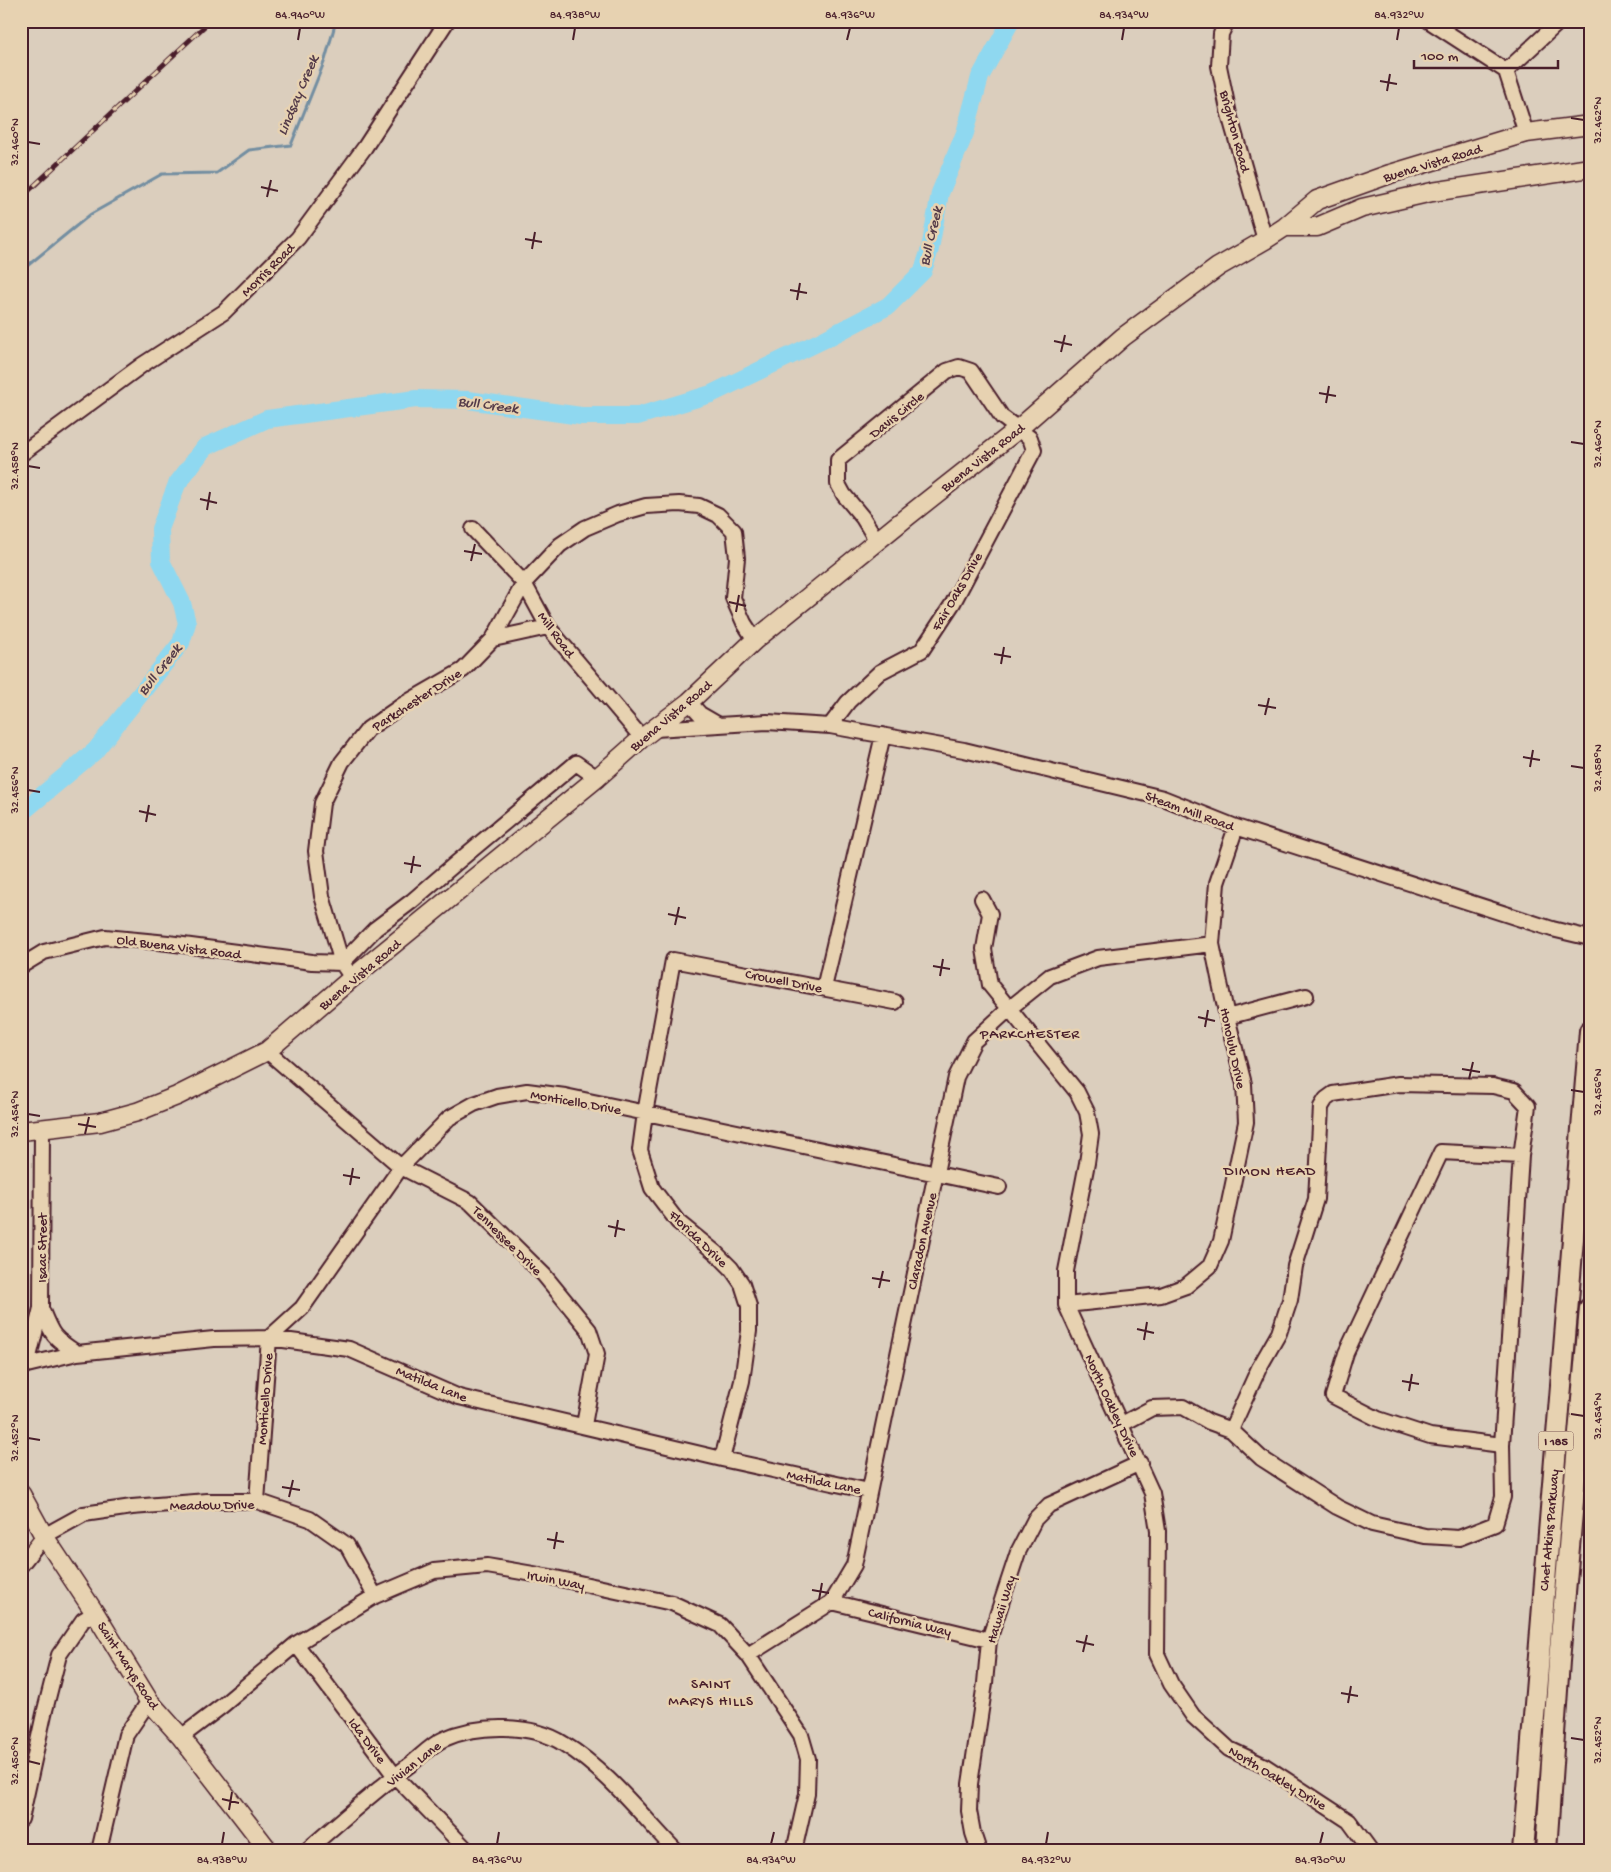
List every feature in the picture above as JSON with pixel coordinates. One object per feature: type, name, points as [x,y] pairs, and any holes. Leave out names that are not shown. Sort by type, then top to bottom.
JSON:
[{"type":"highway","name":"Chet Atkins Parkway","points":[[1523,1851],[1590,1031]]},
{"type":"highway","name":"Chet Atkins Parkway","points":[[1546,1851],[1559,1661],[1590,1308]]},
{"type":"main road","name":"Buena Vista Road","points":[[21,1131],[100,1122],[137,1112],[177,1096],[267,1051],[352,978],[689,702],[755,640],[1017,430],[1130,332],[1218,266],[1266,240],[1285,227],[1317,200],[1390,174],[1526,134],[1590,125]]},
{"type":"main road","name":"Buena Vista Road","points":[[1285,227],[1317,228],[1362,208],[1432,192],[1590,168]]},
{"type":"main road","name":"Saint Marys Road","points":[[21,1494],[44,1536],[95,1613],[149,1701],[182,1737],[269,1851]]},
{"type":"street","name":"Morris Road","points":[[21,454],[142,365],[224,312],[291,245],[365,147],[447,21]]},
{"type":"street","name":"Brighton Road","points":[[1227,21],[1221,34],[1219,66],[1236,139],[1250,180],[1266,240]]},
{"type":"street","points":[[1429,21],[1506,71],[1526,134]]},
{"type":"street","points":[[1506,71],[1560,21]]},
{"type":"street","name":"Davis Circle","points":[[877,541],[838,484],[838,460],[947,371],[959,367],[971,371],[1002,417],[1017,430]]},
{"type":"street","name":"Fair Oaks Drive","points":[[830,726],[848,702],[880,672],[922,650],[953,602],[1034,450],[1030,438],[1017,430]]},
{"type":"street","name":"Parkchester Drive","points":[[352,978],[342,963],[322,896],[316,851],[322,803],[342,762],[368,729],[404,704],[463,670],[493,639],[524,583],[560,545],[585,528],[618,514],[646,506],[679,504],[699,506],[718,515],[734,531],[737,558],[733,598],[744,623],[755,640]]},
{"type":"street","name":"Mill Road","points":[[474,529],[524,583],[548,628],[648,734]]},
{"type":"street","points":[[493,639],[548,628]]},
{"type":"street","points":[[689,702],[700,714],[720,725]]},
{"type":"street","name":"Steam Mill Road","points":[[648,734],[720,725],[768,722],[830,726],[964,750],[1164,798],[1236,827],[1552,929],[1590,938]]},
{"type":"street","points":[[824,988],[883,735]]},
{"type":"street","points":[[342,963],[375,930],[576,763],[597,778]]},
{"type":"street","name":"Honolulu Drive","points":[[1066,1305],[1161,1295],[1186,1286],[1210,1266],[1221,1241],[1246,1122],[1244,1084],[1227,1017],[1212,944],[1217,883],[1236,827]]},
{"type":"street","name":"North Oakley Drive","points":[[982,899],[990,914],[984,948],[990,985],[1077,1092],[1087,1112],[1090,1134],[1087,1163],[1066,1271],[1066,1305],[1140,1462],[1152,1493],[1158,1531],[1157,1654],[1171,1684],[1193,1716],[1229,1749],[1265,1766],[1349,1821],[1371,1851]]},
{"type":"street","name":"Old Buena Vista Road","points":[[21,966],[44,952],[105,937],[168,943],[312,962],[342,963]]},
{"type":"street","name":"Claradon Avenue","points":[[748,1655],[832,1602],[854,1565],[956,1077],[974,1041],[1010,1008],[1050,976],[1098,958],[1212,944]]},
{"type":"street","name":"Crowell Drive","points":[[673,960],[895,1002]]},
{"type":"street","name":"Florida Drive","points":[[673,960],[640,1150],[652,1188],[678,1222],[731,1268],[742,1284],[749,1306],[749,1331],[742,1381],[722,1459]]},
{"type":"street","points":[[1227,1017],[1306,996]]},
{"type":"street","name":"Tennessee Drive","points":[[267,1051],[401,1167],[470,1202],[544,1274],[589,1330],[597,1354],[584,1426]]},
{"type":"street","points":[[1122,1424],[1152,1408],[1183,1407],[1210,1422],[1232,1430],[1261,1458],[1337,1507],[1372,1524],[1425,1536],[1459,1538],[1496,1524],[1503,1497],[1502,1445],[1521,1156],[1528,1106],[1514,1091],[1493,1086],[1399,1084],[1333,1094],[1326,1099],[1321,1107],[1316,1199],[1296,1266],[1290,1300],[1279,1333],[1259,1368],[1232,1430]]},
{"type":"street","name":"Monticello Drive","points":[[258,1501],[269,1338],[302,1308],[401,1167],[449,1118],[474,1104],[497,1096],[527,1092],[565,1096],[999,1186]]},
{"type":"street","name":"Isaac Street","points":[[42,1129],[41,1308],[51,1333],[77,1353]]},
{"type":"street","points":[[1502,1445],[1430,1436],[1378,1419],[1333,1396],[1346,1353],[1441,1152],[1521,1156]]},
{"type":"street","points":[[24,1366],[41,1308]]},
{"type":"street","name":"Matilda Lane","points":[[24,1366],[77,1353],[214,1339],[269,1338],[349,1349],[459,1397],[722,1459],[869,1491]]},
{"type":"street","name":"Hawaii Way","points":[[979,1851],[973,1833],[970,1811],[970,1784],[985,1683],[989,1640],[1018,1552],[1035,1519],[1049,1505],[1140,1462]]},
{"type":"street","name":"Meadow Drive","points":[[44,1536],[84,1514],[141,1506],[207,1501],[258,1501],[310,1519],[347,1545],[375,1596]]},
{"type":"street","points":[[21,1565],[44,1536]]},
{"type":"street","name":"Irwin Way","points":[[182,1737],[296,1644],[375,1596],[434,1571],[487,1566],[551,1577],[672,1603],[720,1625],[748,1655],[801,1735],[808,1759],[807,1794],[794,1851]]},
{"type":"street","name":"California Way","points":[[832,1602],[989,1640]]},
{"type":"street","points":[[21,1819],[59,1655],[83,1620],[95,1613]]},
{"type":"street","name":"Ida Drive","points":[[296,1644],[395,1776],[468,1851]]},
{"type":"street","points":[[99,1851],[126,1735],[149,1701]]},
{"type":"street","name":"Vivian Lane","points":[[306,1851],[395,1776],[443,1739],[480,1728],[518,1728],[563,1742],[596,1766],[676,1851]]},
{"type":"waterway","name":"Lindsay Creek","points":[[21,271],[91,214],[162,174],[217,173],[249,150],[291,145],[325,60],[336,21]]},
{"type":"waterway","name":"Bull Creek","points":[[21,813],[95,751],[181,643],[187,623],[182,603],[161,561],[160,529],[177,484],[205,447],[267,419],[416,399],[468,400],[581,416],[638,416],[711,394],[825,339],[888,306],[923,271],[930,249],[940,193],[965,133],[980,77],[1011,21]]},
{"type":"railway","points":[[21,198],[210,21]]},
{"type":"district","name":"PARKCHESTER","points":[[1030,1033]]},
{"type":"district","name":"DIMON HEAD","points":[[1270,1170]]},
{"type":"district","name":"SAINT MARYS HILLS","points":[[711,1692]]}]
